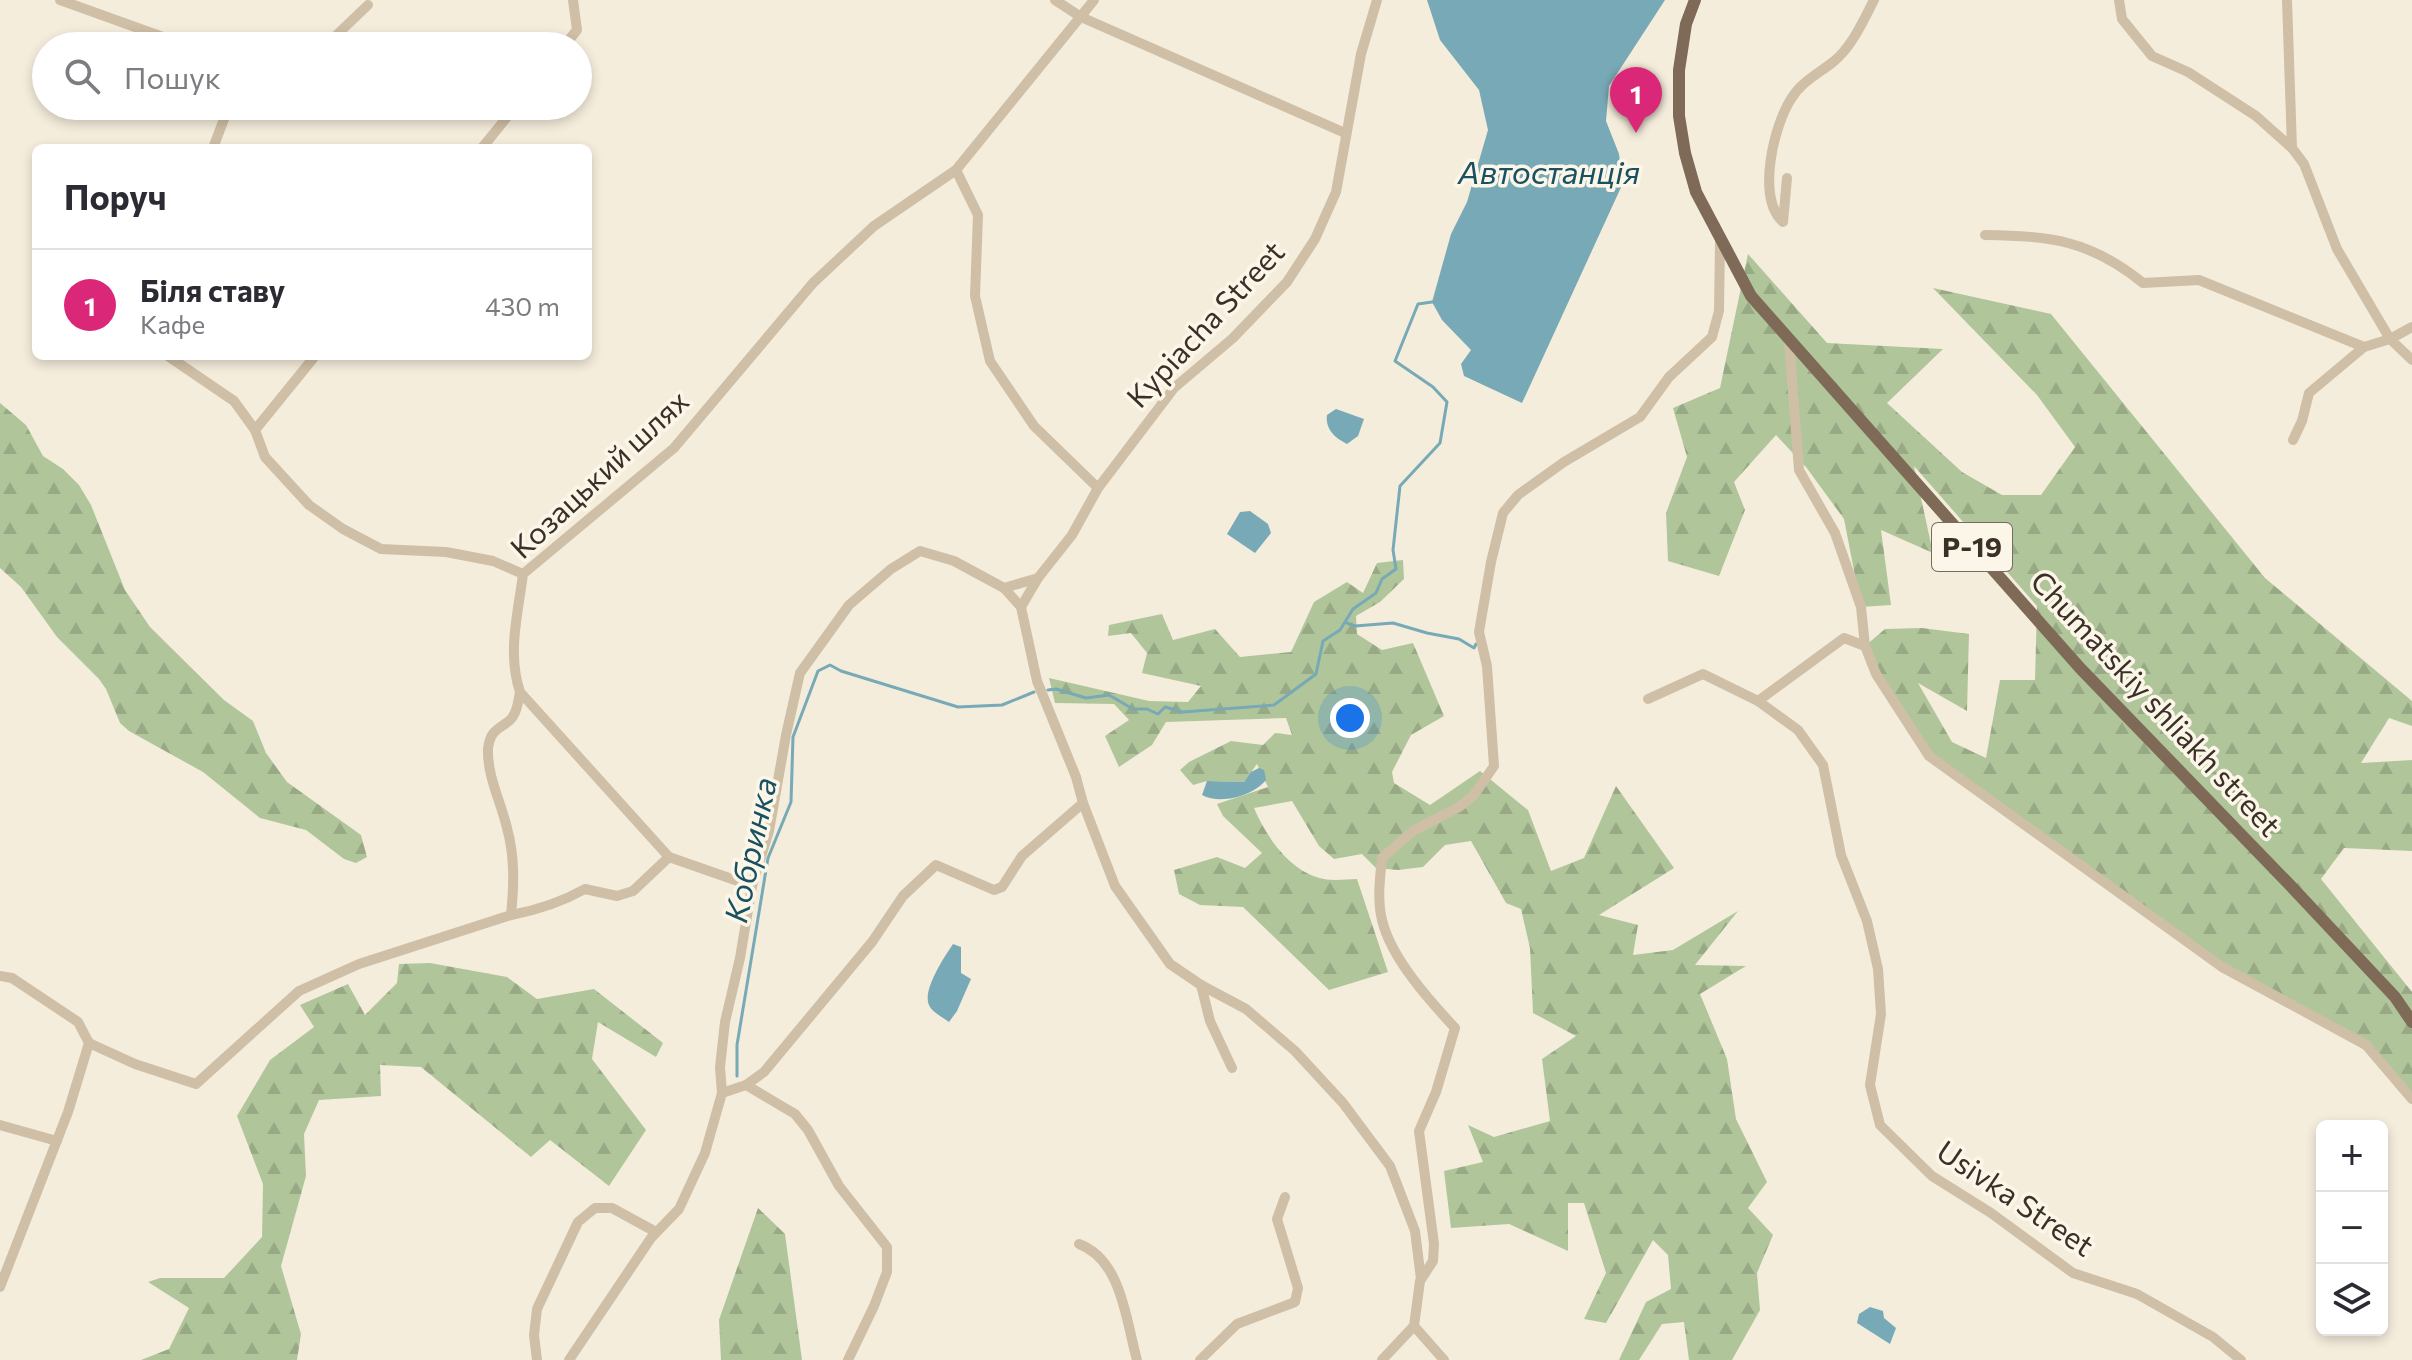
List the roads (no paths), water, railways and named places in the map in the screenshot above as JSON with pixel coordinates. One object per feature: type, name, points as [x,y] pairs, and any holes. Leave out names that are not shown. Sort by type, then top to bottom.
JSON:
[{"type":"main road","name":"Chumatskiy shliakh street","points":[[1695,0],[1686,24],[1681,55],[1679,116],[1685,153],[1696,192],[1751,296],[2080,668],[2298,893],[2395,997],[2412,1022]]},
{"type":"street","points":[[60,0],[149,32]]},
{"type":"street","points":[[573,0],[576,7],[575,32]]},
{"type":"street","points":[[1055,0],[1081,17],[1345,133]]},
{"type":"street","name":"Козацький шлях","points":[[520,692],[513,670],[513,643],[523,574],[674,448],[813,283],[874,226],[956,170],[1094,0]]},
{"type":"street","name":"Kypiacha Street","points":[[1021,607],[1038,578],[1072,535],[1098,488],[1174,388],[1233,338],[1287,282],[1315,239],[1336,192],[1361,54],[1377,0]]},
{"type":"street","points":[[1787,178],[1783,222],[1776,217],[1769,183],[1774,137],[1791,99],[1809,78],[1835,61],[1857,33],[1874,0]]},
{"type":"street","points":[[2119,0],[2122,19],[2152,56],[2188,72],[2256,116],[2292,148],[2304,164],[2337,249],[2390,339],[2412,360]]},
{"type":"street","points":[[2287,0],[2292,148]]},
{"type":"street","points":[[339,32],[369,2]]},
{"type":"street","points":[[215,144],[224,120]]},
{"type":"street","points":[[485,144],[505,120]]},
{"type":"street","points":[[956,170],[978,215],[975,296],[990,361],[1034,426],[1098,488]]},
{"type":"street","points":[[1985,235],[2035,236],[2076,243],[2121,265],[2143,283],[2199,280],[2364,347]]},
{"type":"street","points":[[1420,1281],[1433,1261],[1434,1244],[1419,1131],[1436,1092],[1455,1028],[1435,1007],[1393,948],[1382,920],[1379,887],[1382,858],[1413,831],[1459,807],[1474,795],[1494,766],[1487,666],[1479,632],[1503,513],[1518,495],[1564,462],[1640,417],[1669,377],[1712,337],[1719,311],[1720,239]]},
{"type":"street","points":[[2293,440],[2309,393],[2364,347],[2390,339],[2412,327]]},
{"type":"street","points":[[1789,340],[1799,470],[1835,533],[1861,607],[1865,646],[1876,674],[1929,756],[2222,967],[2366,1045],[2412,1099]]},
{"type":"street","points":[[174,360],[234,401],[255,430],[265,457],[309,505],[343,529],[381,549],[446,552],[493,561],[523,574]]},
{"type":"street","points":[[255,430],[312,360]]},
{"type":"street","points":[[569,1360],[656,1232],[679,1209],[705,1153],[722,1093],[720,1067],[725,1022],[752,886],[769,831],[800,673],[849,605],[891,569],[920,551],[954,561],[1004,588],[1021,607],[1037,681],[1115,886],[1170,964],[1246,1009],[1295,1051],[1343,1103],[1390,1166],[1415,1231],[1420,1281],[1414,1326],[1382,1360]]},
{"type":"street","points":[[1004,588],[1038,578]]},
{"type":"street","points":[[1758,701],[1844,638],[1865,646]]},
{"type":"street","name":"Usivka Street","points":[[1648,699],[1703,674],[1758,701],[1798,730],[1823,765],[1841,855],[1867,921],[1878,969],[1881,1014],[1870,1085],[1880,1125],[1932,1176],[1991,1213],[2073,1273],[2137,1294],[2213,1337],[2241,1360]]},
{"type":"street","points":[[520,692],[669,857],[752,886]]},
{"type":"street","points":[[511,915],[513,862],[488,752],[496,728],[510,720],[516,710],[520,692]]},
{"type":"street","points":[[722,1093],[746,1085],[764,1072],[872,942],[903,896],[936,865],[994,890],[1002,887],[1022,856],[1083,803]]},
{"type":"street","points":[[0,976],[12,978],[78,1022],[89,1043],[135,1064],[196,1084],[299,991],[359,964],[511,915],[539,910],[585,889],[617,896],[633,891],[669,857]]},
{"type":"street","points":[[1201,985],[1210,1021],[1232,1068]]},
{"type":"street","points":[[0,1287],[57,1141],[89,1043]]},
{"type":"street","points":[[746,1085],[795,1114],[808,1130],[839,1186],[887,1247],[887,1272],[848,1360]]},
{"type":"street","points":[[0,1125],[57,1141]]},
{"type":"street","points":[[1200,1360],[1237,1324],[1295,1302],[1298,1288],[1277,1219],[1285,1197]]},
{"type":"street","points":[[537,1360],[534,1335],[537,1309],[578,1222],[595,1208],[612,1208],[656,1232]]},
{"type":"street","points":[[1079,1244],[1092,1249],[1118,1285],[1137,1360]]},
{"type":"street","points":[[1414,1326],[1444,1360]]},
{"type":"water","name":"Автостанція","points":[[1427,0],[1665,0],[1609,86],[1606,121],[1619,154],[1623,183],[1522,403],[1464,376],[1461,364],[1471,350],[1442,320],[1432,302],[1451,234],[1467,202],[1488,130],[1479,90],[1440,40]]},
{"type":"water","points":[[1336,409],[1364,419],[1358,436],[1347,444],[1329,429],[1327,415]]},
{"type":"water","points":[[1250,511],[1268,524],[1271,533],[1255,553],[1227,534],[1240,512]]},
{"type":"water","points":[[1259,768],[1264,770],[1266,780],[1245,794],[1227,799],[1202,795],[1207,781],[1244,782],[1251,772]]},
{"type":"water","points":[[953,944],[961,947],[961,973],[971,979],[949,1022],[932,1010],[928,999],[935,973]]},
{"type":"water","points":[[1870,1307],[1883,1311],[1884,1318],[1896,1328],[1890,1344],[1857,1323],[1859,1314]]},
{"type":"waterway","name":"Кобринка","points":[[1048,690],[1056,689],[1086,698],[1109,695],[1133,709],[1147,709],[1158,714],[1165,707],[1183,712],[1274,705],[1316,674],[1323,641],[1340,630],[1353,609],[1376,593],[1382,579],[1396,569],[1393,550],[1400,486],[1440,443],[1447,402],[1433,387],[1395,361],[1418,304],[1432,302]]},
{"type":"waterway","points":[[1347,623],[1355,626],[1393,623],[1459,639],[1474,648],[1476,644]]},
{"type":"waterway","name":"Кобринка","points":[[737,1076],[737,1045],[768,858],[791,802],[793,737],[818,671],[830,665],[958,707],[1002,705],[1034,692]]},
{"type":"place","name":"Біля ставу","points":[[1636,133]]}]
